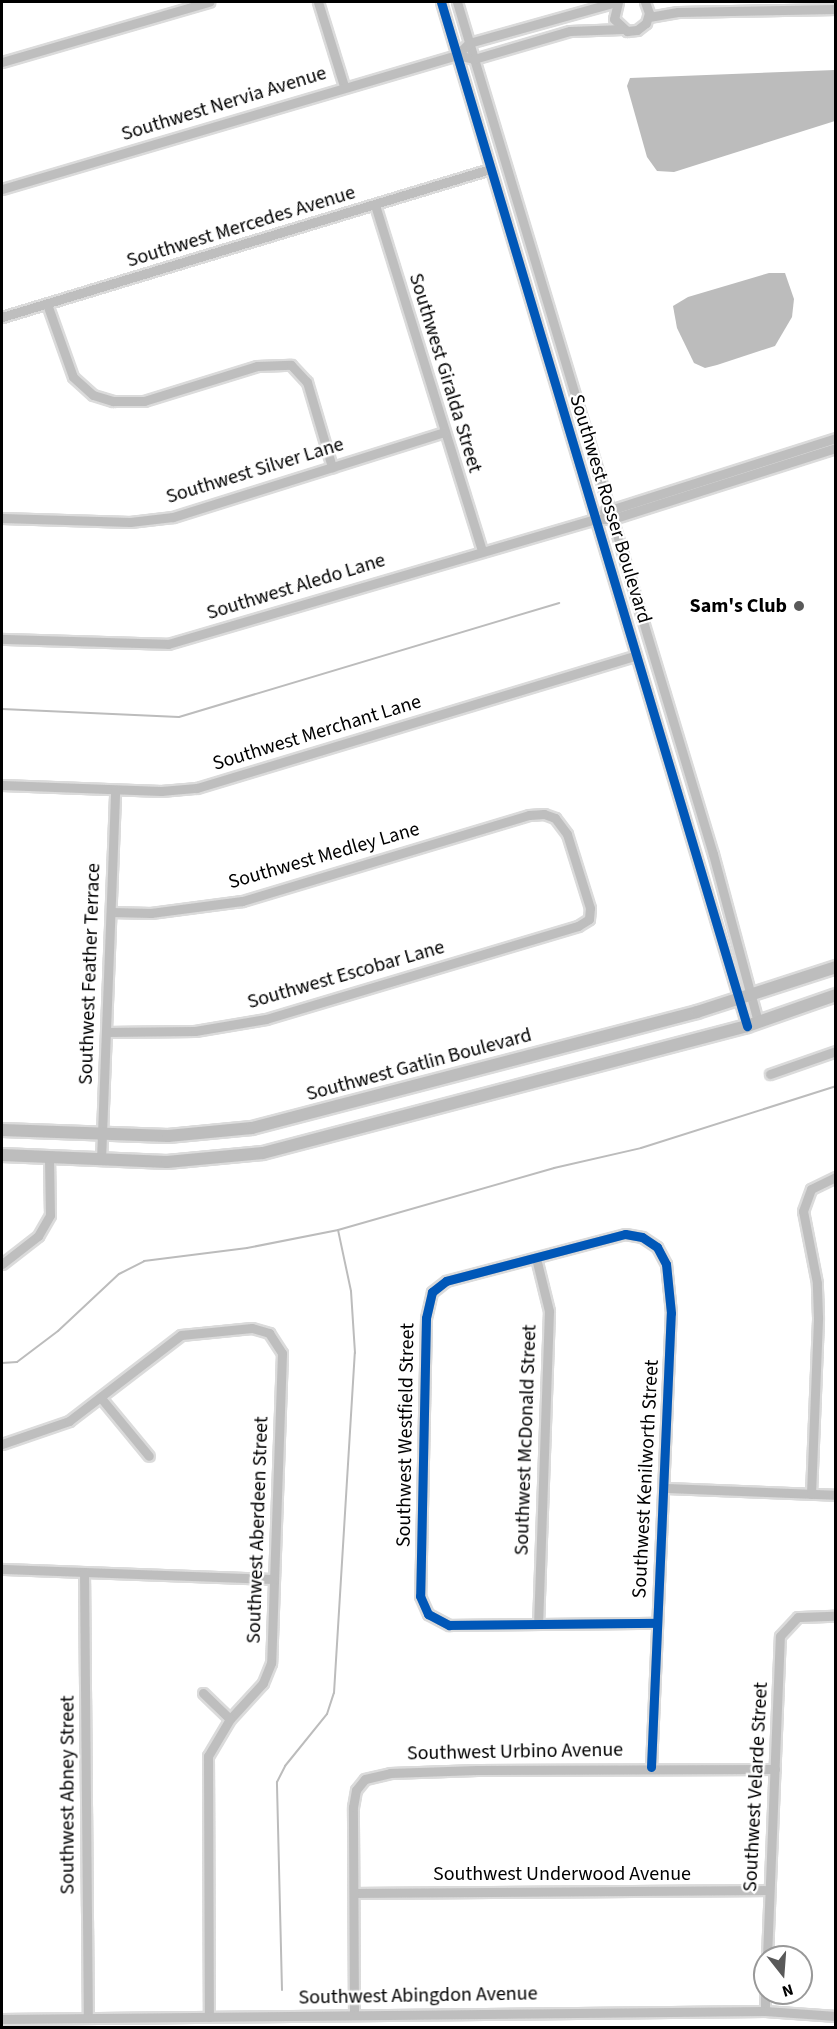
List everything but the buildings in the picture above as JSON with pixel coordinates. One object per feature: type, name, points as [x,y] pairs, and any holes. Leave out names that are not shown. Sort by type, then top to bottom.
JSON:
[{"type":"main road","name":"Southwest Gatlin Boulevard","points":[[2,1130],[168,1136],[252,1128],[745,998],[836,967]]},
{"type":"main road","points":[[2,1155],[167,1162],[263,1153],[753,1024],[836,995]]},
{"type":"street","points":[[2,62],[209,2]]},
{"type":"street","points":[[318,2],[344,86]]},
{"type":"street","name":"Southwest Rosser Boulevard","points":[[441,2],[635,656],[753,1024]]},
{"type":"street","name":"Southwest Rosser Boulevard","points":[[457,2],[612,519],[745,998]]},
{"type":"street","points":[[457,55],[469,43],[617,2]]},
{"type":"street","points":[[617,2],[613,15],[622,28]]},
{"type":"street","points":[[649,17],[646,4],[678,12]]},
{"type":"street","points":[[457,55],[474,59],[570,30],[622,28],[637,30],[649,17],[678,12],[733,6],[836,9]]},
{"type":"street","name":"Southwest Nervia Avenue","points":[[2,189],[344,86],[457,55]]},
{"type":"street","name":"Southwest Mercedes Avenue","points":[[2,318],[490,169]]},
{"type":"street","name":"Southwest Giralda Street","points":[[375,205],[482,550]]},
{"type":"street","points":[[47,304],[73,377],[93,395],[113,401],[144,401],[257,366],[291,365],[307,382],[332,467]]},
{"type":"street","name":"Southwest Silver Lane","points":[[2,518],[130,522],[173,517],[444,432]]},
{"type":"street","name":"Southwest Aledo Lane","points":[[595,519],[609,509],[836,438]]},
{"type":"street","name":"Southwest Aledo Lane","points":[[2,639],[168,644],[482,550],[595,519],[612,519],[836,448]]},
{"type":"street","name":"Southwest Merchant Lane","points":[[2,785],[115,790],[180,790],[217,783],[635,656]]},
{"type":"street","name":"Southwest Feather Terrace","points":[[101,1160],[115,790]]},
{"type":"street","name":"Southwest Medley Lane","points":[[111,912],[151,913],[242,901],[529,815],[544,814],[555,818],[567,834],[590,908],[588,919]]},
{"type":"street","name":"Southwest Escobar Lane","points":[[106,1032],[195,1030],[266,1019],[579,926],[588,919]]},
{"type":"street","points":[[770,1074],[836,1051]]},
{"type":"street","points":[[2,1264],[38,1236],[50,1215],[49,1157]]},
{"type":"street","points":[[811,1494],[818,1317],[817,1283],[803,1211],[810,1189],[836,1177]]},
{"type":"street","name":"Southwest Kenilworth Street","points":[[536,1258],[626,1234],[642,1237],[657,1247],[666,1264],[671,1313],[651,1767]]},
{"type":"street","name":"Southwest Westfield Street","points":[[536,1258],[446,1281],[432,1292],[426,1318],[420,1596],[428,1614],[449,1625],[538,1624]]},
{"type":"street","name":"Southwest McDonald Street","points":[[536,1258],[549,1311],[538,1624]]},
{"type":"street","name":"Southwest Aberdeen Street","points":[[101,1398],[181,1335],[252,1328],[269,1333],[282,1353],[271,1663],[250,1700],[230,1719],[208,1756],[209,2017]]},
{"type":"street","points":[[2,1444],[56,1427],[101,1398],[149,1456]]},
{"type":"street","points":[[665,1488],[836,1495]]},
{"type":"street","points":[[2,1569],[273,1579]]},
{"type":"street","name":"Southwest Abney Street","points":[[84,1572],[88,2018]]},
{"type":"street","name":"Southwest Velarde Street","points":[[767,1945],[780,1636],[790,1622],[811,1614],[836,1616]]},
{"type":"street","points":[[538,1624],[657,1623]]},
{"type":"street","points":[[203,1693],[230,1719]]},
{"type":"street","name":"Southwest Urbino Avenue","points":[[355,1893],[352,1808],[356,1790],[365,1779],[390,1773],[651,1767],[775,1769]]},
{"type":"street","name":"Southwest Underwood Avenue","points":[[355,1893],[769,1890]]},
{"type":"street","points":[[354,2014],[355,1893]]},
{"type":"street","points":[[765,2005],[765,2011]]},
{"type":"street","name":"Southwest Abingdon Avenue","points":[[2,2019],[765,2011],[836,2016]]},
{"type":"shaded area","points":[[835,70],[835,121],[674,172],[657,171],[647,157],[627,86],[630,78]]},
{"type":"shaded area","points":[[769,273],[785,273],[794,299],[792,317],[775,346],[705,368],[694,363],[677,328],[673,306],[688,297]]},
{"type":"waterway","points":[[2,709],[179,717],[559,603]]},
{"type":"waterway","points":[[2,1363],[17,1362],[58,1331],[119,1274],[144,1261],[247,1248],[338,1230],[554,1168],[641,1148],[836,1086]]},
{"type":"waterway","points":[[282,1990],[277,1782],[285,1766],[327,1714],[334,1693],[355,1353],[351,1291],[338,1230]]},
{"type":"cycle path","points":[[441,2],[747,1026]]},
{"type":"cycle path","points":[[651,1767],[671,1313],[666,1264],[657,1247],[642,1237],[625,1234],[446,1281],[432,1292],[426,1318],[420,1596],[428,1614],[449,1625],[657,1623]]},
{"type":"place","name":"Sam's Club","points":[[799,606]]}]
